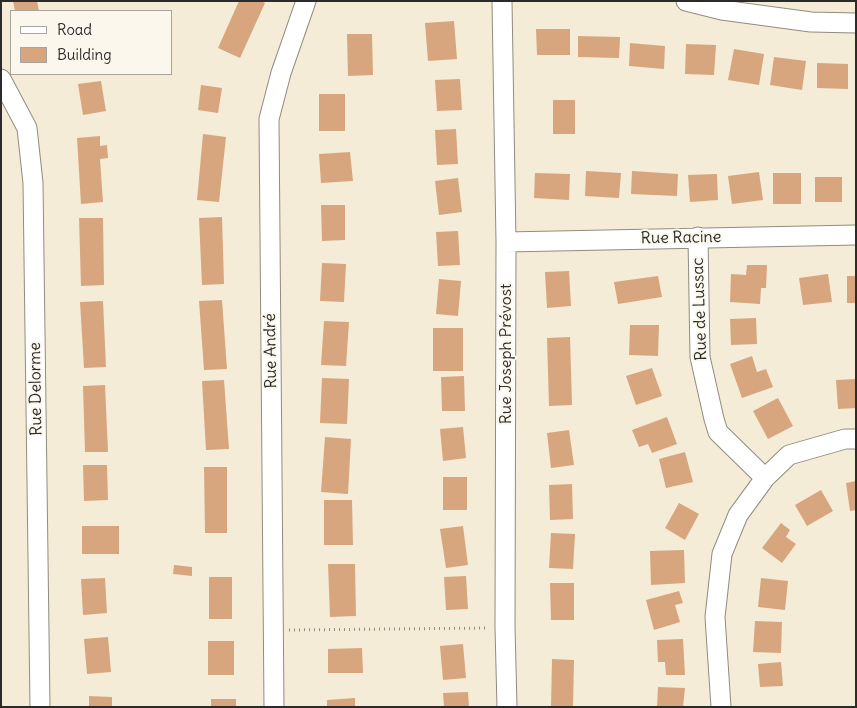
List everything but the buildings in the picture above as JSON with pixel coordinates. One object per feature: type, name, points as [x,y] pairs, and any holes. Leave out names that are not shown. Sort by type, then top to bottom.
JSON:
[{"type":"street","name":"Rue André","points":[[274,707],[269,119],[281,73],[306,1]]},
{"type":"street","name":"Rue Joseph Prévost","points":[[502,1],[506,242],[505,627],[507,707]]},
{"type":"street","points":[[686,1],[722,10],[811,22],[856,23]]},
{"type":"street","name":"Rue Delorme","points":[[1,79],[28,128],[34,183],[40,707]]},
{"type":"street","name":"Rue Racine","points":[[506,242],[856,235]]},
{"type":"street","name":"Rue de Lussac","points":[[698,237],[700,357],[714,419],[718,432],[765,478]]},
{"type":"street","points":[[721,707],[715,617],[722,554],[738,515],[765,478],[789,455],[845,439],[856,439]]},
{"type":"path","points":[[274,631],[505,627]]}]
